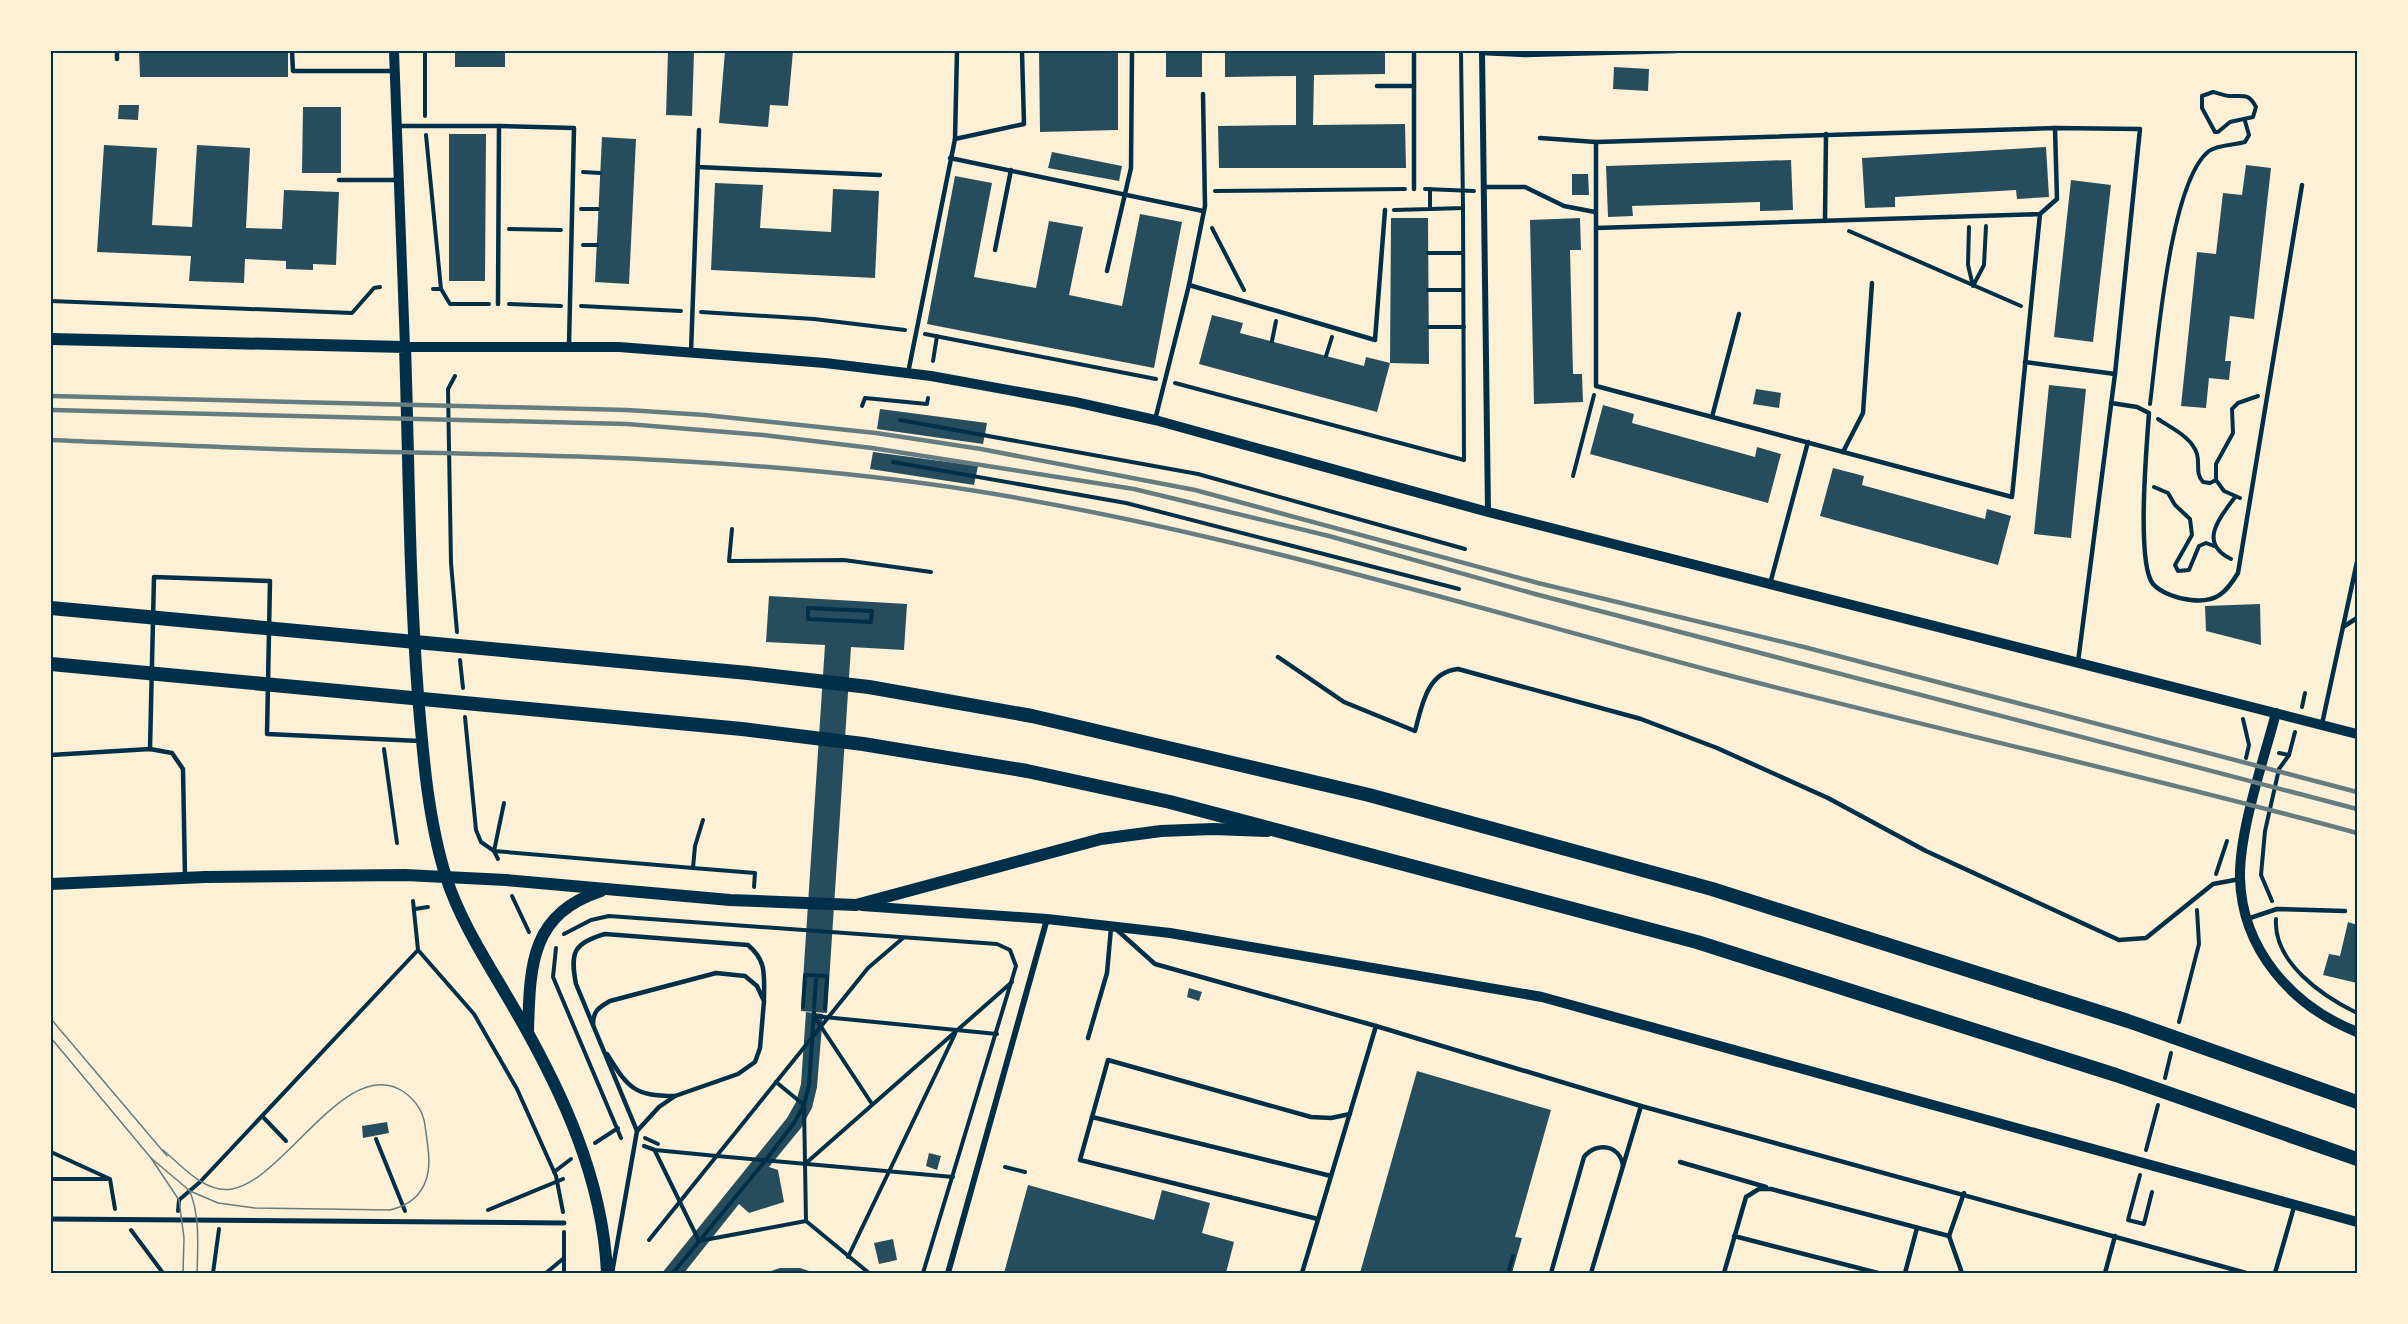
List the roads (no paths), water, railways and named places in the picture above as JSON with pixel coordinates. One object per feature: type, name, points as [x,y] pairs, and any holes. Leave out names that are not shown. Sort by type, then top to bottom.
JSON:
[{"type":"main road","points":[[51,339],[405,347],[413,633],[422,741],[434,820],[446,877],[475,940],[528,1032],[584,1151],[600,1205],[607,1273]]},
{"type":"main road","points":[[51,608],[747,673],[869,687],[1032,716],[1369,795],[1724,893],[2128,1021],[2357,1102]]},
{"type":"main road","points":[[51,664],[742,729],[863,744],[1027,771],[1170,802],[1295,833],[1697,942],[2082,1064],[2357,1159]]},
{"type":"main road","points":[[51,884],[185,878],[385,875],[446,877],[730,900],[856,905],[1101,839],[1161,831],[1213,828],[1295,833]]},
{"type":"main road","points":[[528,1032],[530,973],[540,940],[548,925],[563,909],[581,897],[606,889]]},
{"type":"main road","points":[[2307,1084],[2357,1097]]},
{"type":"street","points":[[394,51],[405,347],[569,345],[691,352],[908,373],[1002,388],[1155,420],[1488,512],[2357,734]]},
{"type":"street","points":[[1482,52],[1488,512]]},
{"type":"street","points":[[2276,713],[2244,841],[2240,879],[2247,919],[2252,937],[2263,958],[2281,982],[2311,1006],[2357,1032]]},
{"type":"street","points":[[856,905],[1112,925],[1489,986],[1552,999],[2357,1222]]},
{"type":"street","points":[[948,1273],[1047,919]]},
{"type":"street","points":[[51,1219],[564,1223]]},
{"type":"lane","points":[[117,51],[117,59]]},
{"type":"lane","points":[[292,51],[292,70],[394,71]]},
{"type":"lane","points":[[908,373],[955,139],[957,51]]},
{"type":"lane","points":[[1107,271],[1131,168],[1132,51]]},
{"type":"lane","points":[[1414,51],[1414,189]]},
{"type":"lane","points":[[1482,52],[1525,56],[1676,51]]},
{"type":"lane","points":[[955,139],[1024,124],[1023,52]]},
{"type":"lane","points":[[1377,86],[1414,86]]},
{"type":"lane","points":[[1155,420],[1189,285],[1203,211],[1203,94]]},
{"type":"lane","points":[[396,126],[574,128],[569,345]]},
{"type":"lane","points":[[498,304],[499,126]]},
{"type":"lane","points":[[1596,228],[2040,214],[2057,199],[2055,128]]},
{"type":"lane","points":[[1540,138],[1596,142],[2055,128],[2140,129],[2115,374],[2078,662]]},
{"type":"lane","points":[[691,352],[699,130]]},
{"type":"lane","points":[[1826,135],[1826,221]]},
{"type":"lane","points":[[1596,142],[1596,386],[2012,497],[2040,214]]},
{"type":"lane","points":[[950,158],[1203,211]]},
{"type":"lane","points":[[698,167],[880,175]]},
{"type":"lane","points":[[995,250],[1011,170]]},
{"type":"lane","points":[[339,180],[398,180]]},
{"type":"lane","points":[[2111,404],[2136,407],[2149,413],[2145,483],[2146,561],[2152,583],[2165,592],[2185,600],[2203,602],[2218,598],[2228,590],[2238,573],[2302,185]]},
{"type":"lane","points":[[1484,189],[1525,187],[1564,206],[1595,213]]},
{"type":"lane","points":[[1189,285],[1374,340],[1384,210]]},
{"type":"lane","points":[[1843,452],[1863,413],[1872,283]]},
{"type":"lane","points":[[1712,417],[1739,314]]},
{"type":"lane","points":[[2025,362],[2115,374]]},
{"type":"lane","points":[[1770,584],[1808,442]]},
{"type":"lane","points":[[2322,724],[2357,562]]},
{"type":"lane","points":[[150,748],[154,577],[270,581],[267,734],[422,741]]},
{"type":"lane","points":[[2343,627],[2357,618]]},
{"type":"lane","points":[[1278,657],[1344,702],[1415,731],[1425,695],[1437,677],[1446,670],[1458,669],[1641,719],[1718,748],[1818,794],[1926,851],[2119,940],[2146,938],[2213,884],[2240,879]]},
{"type":"lane","points":[[51,755],[150,748],[172,753],[183,769],[185,878]]},
{"type":"lane","points":[[2247,919],[2277,909],[2345,910]]},
{"type":"lane","points":[[1112,925],[1155,964],[1376,1026],[1641,1106],[1964,1193],[2246,1273]]},
{"type":"lane","points":[[1088,1038],[1107,973],[1112,925]]},
{"type":"lane","points":[[612,1273],[637,1133],[659,1107],[675,1096],[738,1074],[755,1062],[760,1048],[764,973],[760,955],[748,945],[605,934],[585,940],[574,952],[572,966],[576,984],[637,1133]]},
{"type":"lane","points":[[593,1026],[593,1016],[597,1008],[610,1001],[716,973],[745,976],[757,986],[764,1001]]},
{"type":"lane","points":[[1302,1273],[1376,1026]]},
{"type":"lane","points":[[599,1041],[621,1076],[634,1089],[650,1096],[675,1096]]},
{"type":"lane","points":[[1318,1220],[1080,1160],[1108,1060],[1311,1117],[1331,1118],[1350,1113]]},
{"type":"lane","points":[[1591,1273],[1641,1106]]},
{"type":"lane","points":[[1092,1117],[1331,1176]]},
{"type":"lane","points":[[1551,1273],[1584,1157],[1594,1148],[1608,1147],[1619,1155],[1623,1166]]},
{"type":"lane","points":[[1680,1162],[1771,1189],[1949,1236]]},
{"type":"lane","points":[[1724,1273],[1746,1197],[1759,1189],[1771,1189]]},
{"type":"lane","points":[[1962,1273],[1949,1236],[1964,1193]]},
{"type":"lane","points":[[2275,1273],[2295,1205]]},
{"type":"lane","points":[[1905,1273],[1917,1228]]},
{"type":"lane","points":[[1734,1236],[1878,1273]]},
{"type":"lane","points":[[2105,1273],[2115,1236]]},
{"type":"tram line","points":[[51,1019],[167,1156]]},
{"type":"tram line","points":[[51,1038],[151,1158],[179,1200],[184,1238],[183,1273]]},
{"type":"tram line","points":[[151,1158],[190,1191],[218,1203],[255,1208],[390,1210],[402,1206],[420,1192],[429,1167],[424,1120],[415,1102],[404,1092],[382,1085],[361,1089],[339,1103],[316,1122],[273,1165],[252,1181],[232,1189],[212,1187],[203,1183],[163,1150]]},
{"type":"tram line","points":[[189,1189],[197,1220],[197,1273]]},
{"type":"railway","points":[[51,396],[627,410],[705,415],[876,433],[981,449],[1195,490],[1538,583],[1804,647],[2357,792]]},
{"type":"railway","points":[[51,410],[627,424],[763,435],[872,448],[1134,489],[1329,536],[1535,594],[2357,809]]},
{"type":"railway","points":[[51,440],[659,460],[815,471],[970,490],[1159,526],[1252,548],[1716,672],[2357,833]]}]
